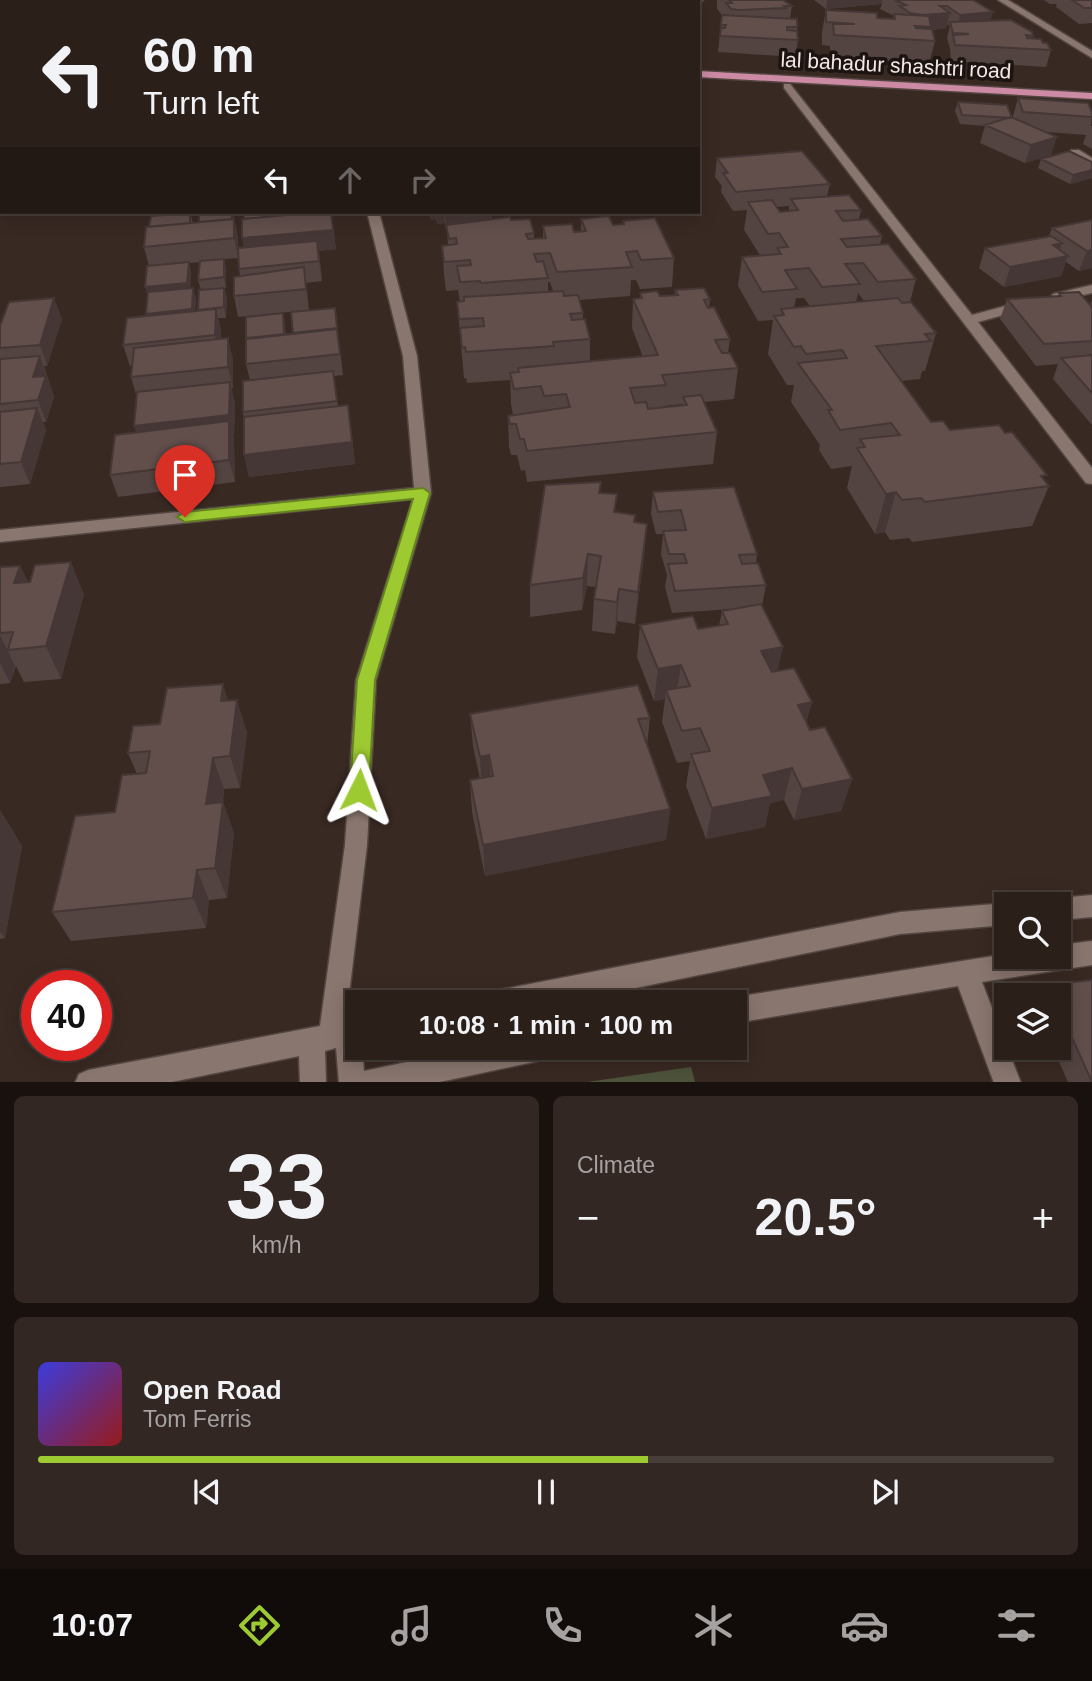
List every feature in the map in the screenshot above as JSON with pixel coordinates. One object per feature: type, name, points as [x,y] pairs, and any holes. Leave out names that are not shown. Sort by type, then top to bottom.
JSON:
[{"type":"main road","name":"lal bahadur shashtri road","points":[[700,74],[1092,96]]},
{"type":"main road","points":[[700,81],[1092,102]]},
{"type":"street","points":[[1002,0],[1092,55]]},
{"type":"street","points":[[787,86],[1092,479]]},
{"type":"street","points":[[1075,152],[1092,163]]},
{"type":"street","points":[[314,1082],[337,1035],[356,845],[366,680],[423,493],[410,356],[374,214]]},
{"type":"street","points":[[970,320],[1092,289]]},
{"type":"street","points":[[0,536],[423,493]]},
{"type":"street","points":[[1071,908],[1092,906]]},
{"type":"street","points":[[564,990],[900,923],[994,915]]},
{"type":"street","points":[[1071,956],[1092,953]]},
{"type":"street","points":[[747,1008],[994,967]]},
{"type":"street","points":[[965,971],[1008,1082]]},
{"type":"street","points":[[93,1082],[337,1035]]},
{"type":"street","points":[[337,1035],[352,1082]]},
{"type":"street","points":[[373,1082],[480,1060]]},
{"type":"green space","points":[[691,1067],[695,1082],[587,1082]]},
{"type":"building","points":[[729,0],[783,0],[792,6],[739,10],[731,9],[726,3],[732,3]]},
{"type":"building","points":[[895,0],[973,0],[993,12],[960,15],[947,6],[940,6],[950,13],[922,15],[910,13],[900,6],[906,5]]},
{"type":"building","points":[[1072,0],[1092,0],[1092,8],[1084,8]]},
{"type":"building","points":[[826,10],[877,13],[877,18],[895,19],[894,14],[929,16],[931,27],[915,26],[932,29],[935,41],[834,35],[833,24],[855,24],[826,22]]},
{"type":"building","points":[[722,15],[797,19],[797,27],[787,27],[787,30],[797,31],[798,40],[720,36],[721,28],[726,25],[721,25]]},
{"type":"building","points":[[1011,20],[1032,32],[1033,36],[1026,35],[1027,38],[1041,39],[1051,50],[955,45],[953,35],[969,34],[953,33],[950,22]]},
{"type":"building","points":[[1018,98],[1088,103],[1092,117],[1023,112]]},
{"type":"building","points":[[958,102],[1007,105],[1012,118],[962,115]]},
{"type":"building","points":[[1011,117],[1057,137],[1031,145],[985,125]]},
{"type":"building","points":[[802,151],[830,184],[736,192],[723,173],[728,173],[717,158]]},
{"type":"building","points":[[1069,151],[1092,162],[1092,170],[1073,175],[1041,159]]},
{"type":"building","points":[[849,195],[861,210],[836,211],[843,221],[868,219],[882,236],[841,239],[847,247],[888,244],[916,279],[878,282],[863,263],[845,264],[860,284],[822,287],[809,268],[785,270],[797,289],[762,292],[742,257],[781,254],[777,248],[788,247],[779,233],[768,234],[748,202],[772,200],[780,212],[798,210],[791,199]]},
{"type":"building","points":[[190,214],[190,223],[149,227],[151,216]]},
{"type":"building","points":[[199,214],[232,214],[232,219],[199,222]]},
{"type":"building","points":[[243,214],[296,214],[244,219]]},
{"type":"building","points":[[331,214],[333,230],[242,238],[242,219]]},
{"type":"building","points":[[609,216],[613,225],[624,224],[623,221],[655,218],[674,258],[641,260],[637,251],[626,252],[632,267],[557,272],[550,253],[534,254],[537,262],[543,261],[548,278],[481,283],[460,282],[457,266],[471,265],[470,260],[444,262],[442,246],[457,244],[456,238],[449,239],[446,225],[510,217],[511,220],[530,219],[534,233],[526,234],[528,239],[546,238],[543,226],[572,224],[574,232],[586,231],[581,219]]},
{"type":"building","points":[[234,219],[234,238],[144,247],[146,227]]},
{"type":"building","points":[[1092,220],[1092,250],[1087,251],[1052,228]]},
{"type":"building","points":[[1051,236],[1062,243],[1053,245],[1068,256],[1010,267],[985,248]]},
{"type":"building","points":[[317,241],[319,261],[239,269],[238,248]]},
{"type":"building","points":[[224,259],[224,277],[198,280],[200,261]]},
{"type":"building","points":[[189,262],[187,283],[145,287],[147,266]]},
{"type":"building","points":[[304,267],[306,289],[234,296],[234,277]]},
{"type":"building","points":[[193,288],[192,309],[146,314],[148,292]]},
{"type":"building","points":[[224,288],[224,307],[198,310],[199,290]]},
{"type":"building","points":[[704,288],[710,299],[704,300],[708,308],[714,307],[730,339],[715,340],[722,353],[730,353],[738,368],[662,375],[666,385],[630,388],[635,403],[646,402],[648,409],[687,405],[683,397],[701,395],[717,432],[527,451],[516,424],[510,424],[508,416],[570,407],[566,394],[544,396],[541,386],[514,389],[510,373],[519,372],[518,368],[658,355],[633,299],[642,298],[640,293],[657,291],[660,296],[678,295],[675,290]]},
{"type":"building","points":[[563,291],[564,296],[578,295],[583,313],[570,314],[572,320],[585,319],[590,339],[553,342],[554,346],[466,352],[465,347],[462,348],[460,328],[484,326],[483,318],[459,319],[457,302],[464,301],[464,297]]},
{"type":"building","points":[[1079,292],[1092,307],[1092,341],[1044,344],[1007,299],[1061,296],[1059,293]]},
{"type":"building","points":[[54,298],[40,345],[0,348],[0,326],[9,302]]},
{"type":"building","points":[[898,298],[902,303],[911,302],[936,333],[925,334],[931,341],[876,346],[931,422],[943,421],[950,430],[999,425],[1005,433],[1012,432],[1047,475],[1041,476],[1049,486],[925,502],[921,498],[902,500],[896,492],[886,494],[857,448],[865,447],[860,439],[900,435],[891,423],[840,430],[828,410],[832,410],[798,363],[847,358],[842,350],[806,354],[801,346],[794,347],[774,316],[784,315],[781,309]]},
{"type":"building","points":[[335,308],[337,328],[293,333],[291,312]]},
{"type":"building","points":[[216,309],[215,335],[123,345],[127,318]]},
{"type":"building","points":[[283,313],[284,334],[246,338],[246,317]]},
{"type":"building","points":[[337,329],[340,354],[246,364],[246,339]]},
{"type":"building","points":[[228,338],[228,367],[131,377],[134,348]]},
{"type":"building","points":[[1092,355],[1092,393],[1061,358]]},
{"type":"building","points":[[40,356],[33,377],[46,376],[38,400],[0,404],[0,359]]},
{"type":"building","points":[[333,371],[337,401],[243,412],[243,381]]},
{"type":"building","points":[[230,382],[229,415],[134,426],[137,392]]},
{"type":"building","points":[[348,405],[352,442],[244,455],[244,417]]},
{"type":"building","points":[[37,408],[21,462],[0,464],[0,412]]},
{"type":"building","points":[[229,421],[229,460],[110,475],[115,435]]},
{"type":"building","points":[[601,482],[599,493],[617,494],[614,512],[635,515],[634,522],[647,524],[638,592],[619,589],[617,602],[594,599],[601,556],[588,554],[583,578],[530,585],[545,485]]},
{"type":"building","points":[[734,487],[757,554],[739,555],[742,564],[758,563],[766,585],[675,591],[668,564],[687,563],[684,554],[669,554],[663,531],[686,530],[681,510],[658,512],[653,492]]},
{"type":"building","points":[[71,562],[46,646],[8,650],[13,632],[0,633],[0,567],[20,566],[14,583],[30,582],[35,565]]},
{"type":"building","points":[[761,604],[783,647],[761,651],[772,672],[794,668],[812,702],[798,705],[810,730],[825,727],[852,779],[802,789],[792,768],[763,775],[772,796],[712,808],[691,754],[710,751],[700,728],[682,731],[666,690],[690,686],[681,665],[658,669],[640,625],[693,616],[698,629],[728,624],[722,611]]},
{"type":"building","points":[[223,684],[221,701],[237,700],[230,756],[213,758],[206,804],[223,802],[215,868],[197,870],[193,898],[52,912],[75,816],[115,812],[122,775],[146,773],[150,751],[128,753],[133,726],[160,724],[167,688]]},
{"type":"building","points":[[638,685],[650,718],[638,719],[670,809],[483,845],[470,780],[493,776],[489,755],[480,757],[470,714]]},
{"type":"building","points":[[1092,980],[1092,1082],[1071,1036],[1071,983],[1066,983]]},
{"type":"route","points":[[185,517],[423,493],[366,680],[359,790]]}]
